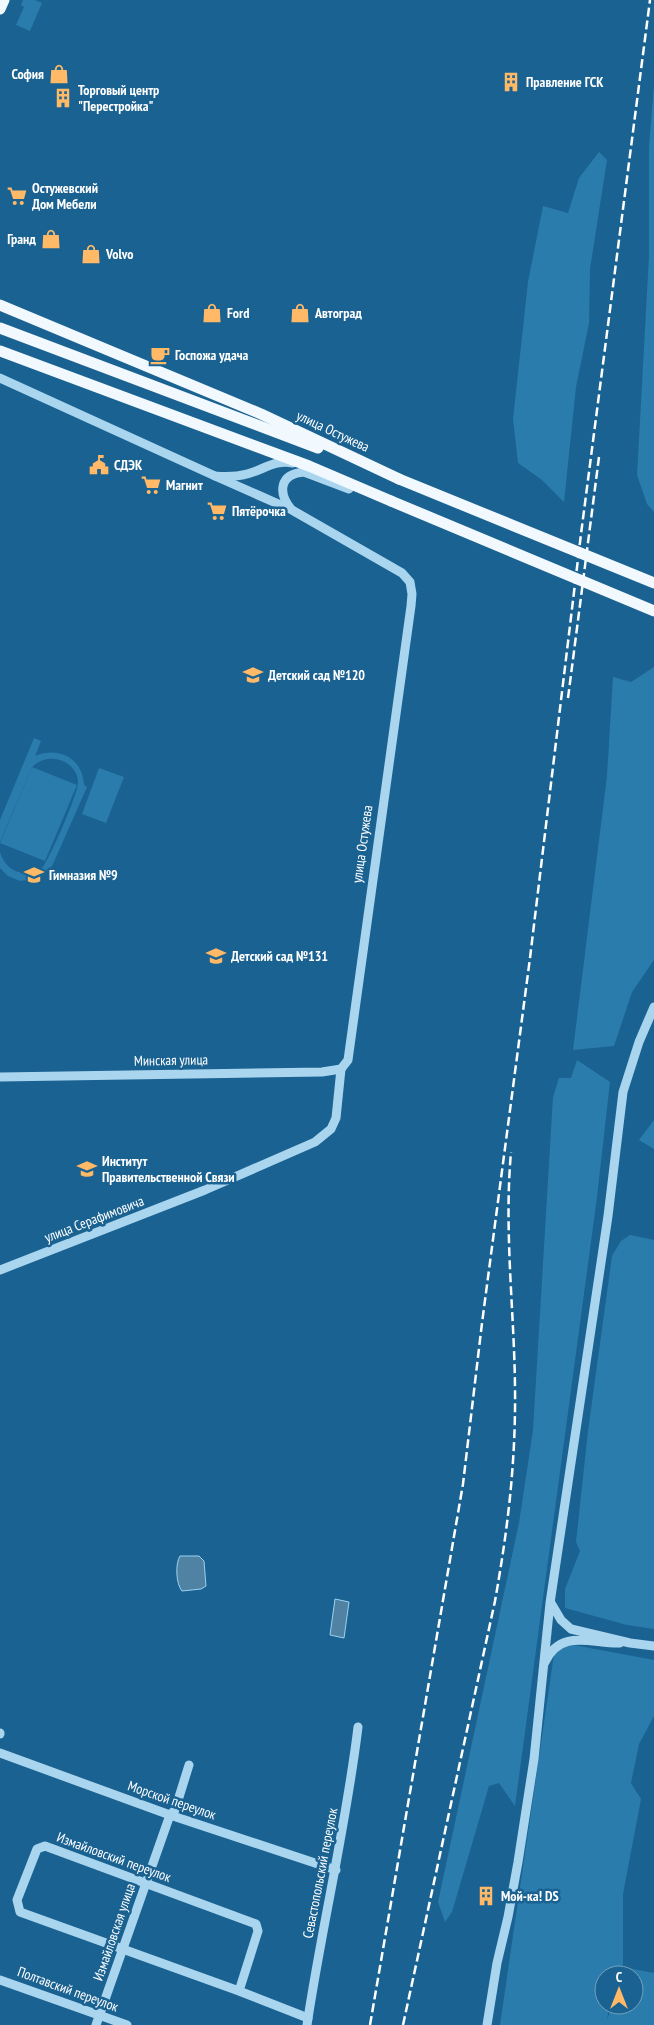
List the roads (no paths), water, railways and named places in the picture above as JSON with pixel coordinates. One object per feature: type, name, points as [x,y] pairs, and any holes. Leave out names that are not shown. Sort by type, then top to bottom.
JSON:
[{"type":"main road","points":[[0,9],[4,0]]},
{"type":"main road","name":"улица Остужева","points":[[0,305],[261,414],[399,478],[654,584]]},
{"type":"main road","points":[[0,328],[399,478]]},
{"type":"main road","points":[[0,351],[309,466],[654,611]]},
{"type":"street","points":[[0,378],[215,476],[232,477],[248,474],[285,461],[309,466]]},
{"type":"street","points":[[292,510],[285,501],[283,487],[287,478],[296,472],[304,472],[349,489],[391,501]]},
{"type":"street","name":"улица Остужева","points":[[215,476],[292,510],[402,573],[410,582],[412,594],[406,649],[369,899],[348,1060],[341,1069]]},
{"type":"street","points":[[487,2025],[497,1964],[518,1862],[534,1758],[550,1603],[607,1226],[623,1092],[639,1042],[654,1006]]},
{"type":"street","name":"Минская улица","points":[[0,1077],[322,1072],[341,1069]]},
{"type":"street","name":"улица Серафимовича","points":[[0,1270],[205,1190],[315,1142],[331,1129],[336,1118],[341,1069]]},
{"type":"street","points":[[550,1603],[561,1620],[571,1629],[630,1643]]},
{"type":"street","points":[[544,1666],[552,1650],[570,1641],[630,1643],[654,1646]]},
{"type":"street","name":"Севастопольский переулок","points":[[308,2022],[319,1950],[351,1785],[358,1727]]},
{"type":"street","name":"Морской переулок","points":[[0,1753],[170,1815],[336,1870]]},
{"type":"street","name":"Измайловская улица","points":[[96,2025],[170,1815],[175,1810],[189,1765]]},
{"type":"street","name":"Измайловский переулок","points":[[239,1991],[258,1931],[256,1924],[45,1846],[37,1849],[17,1900],[20,1912],[239,1991],[308,2022]]},
{"type":"street","name":"Полтавский переулок","points":[[0,1980],[127,2025]]},
{"type":"railway","points":[[370,2025],[463,1484],[530,958],[581,534],[650,0]]},
{"type":"railway","points":[[568,698],[599,457]]},
{"type":"railway","points":[[403,2025],[495,1601],[504,1547],[513,1468],[515,1414],[509,1240],[511,1152]]},
{"type":"place","name":"София","points":[[59,74]]},
{"type":"place","name":"Правление ГСК","points":[[511,82]]},
{"type":"place","name":"Торговый центр \"Перестройка\"","points":[[63,98]]},
{"type":"place","name":"Остужевский Дом Мебели","points":[[17,196]]},
{"type":"place","name":"Гранд","points":[[51,239]]},
{"type":"place","name":"Volvo","points":[[91,254]]},
{"type":"place","name":"Ford","points":[[212,313]]},
{"type":"place","name":"Автоград","points":[[300,313]]},
{"type":"place","name":"Госпожа удача","points":[[160,355]]},
{"type":"place","name":"СДЭК","points":[[99,465]]},
{"type":"place","name":"Магнит","points":[[151,485]]},
{"type":"place","name":"Пятёрочка","points":[[217,511]]},
{"type":"place","name":"Детский сад №120","points":[[253,675]]},
{"type":"place","name":"Гимназия №9","points":[[34,875]]},
{"type":"place","name":"Детский сад №131","points":[[216,956]]},
{"type":"place","name":"Институт Правительственной Связи","points":[[87,1169]]},
{"type":"place","name":"Мой-ка! DS","points":[[486,1896]]}]
